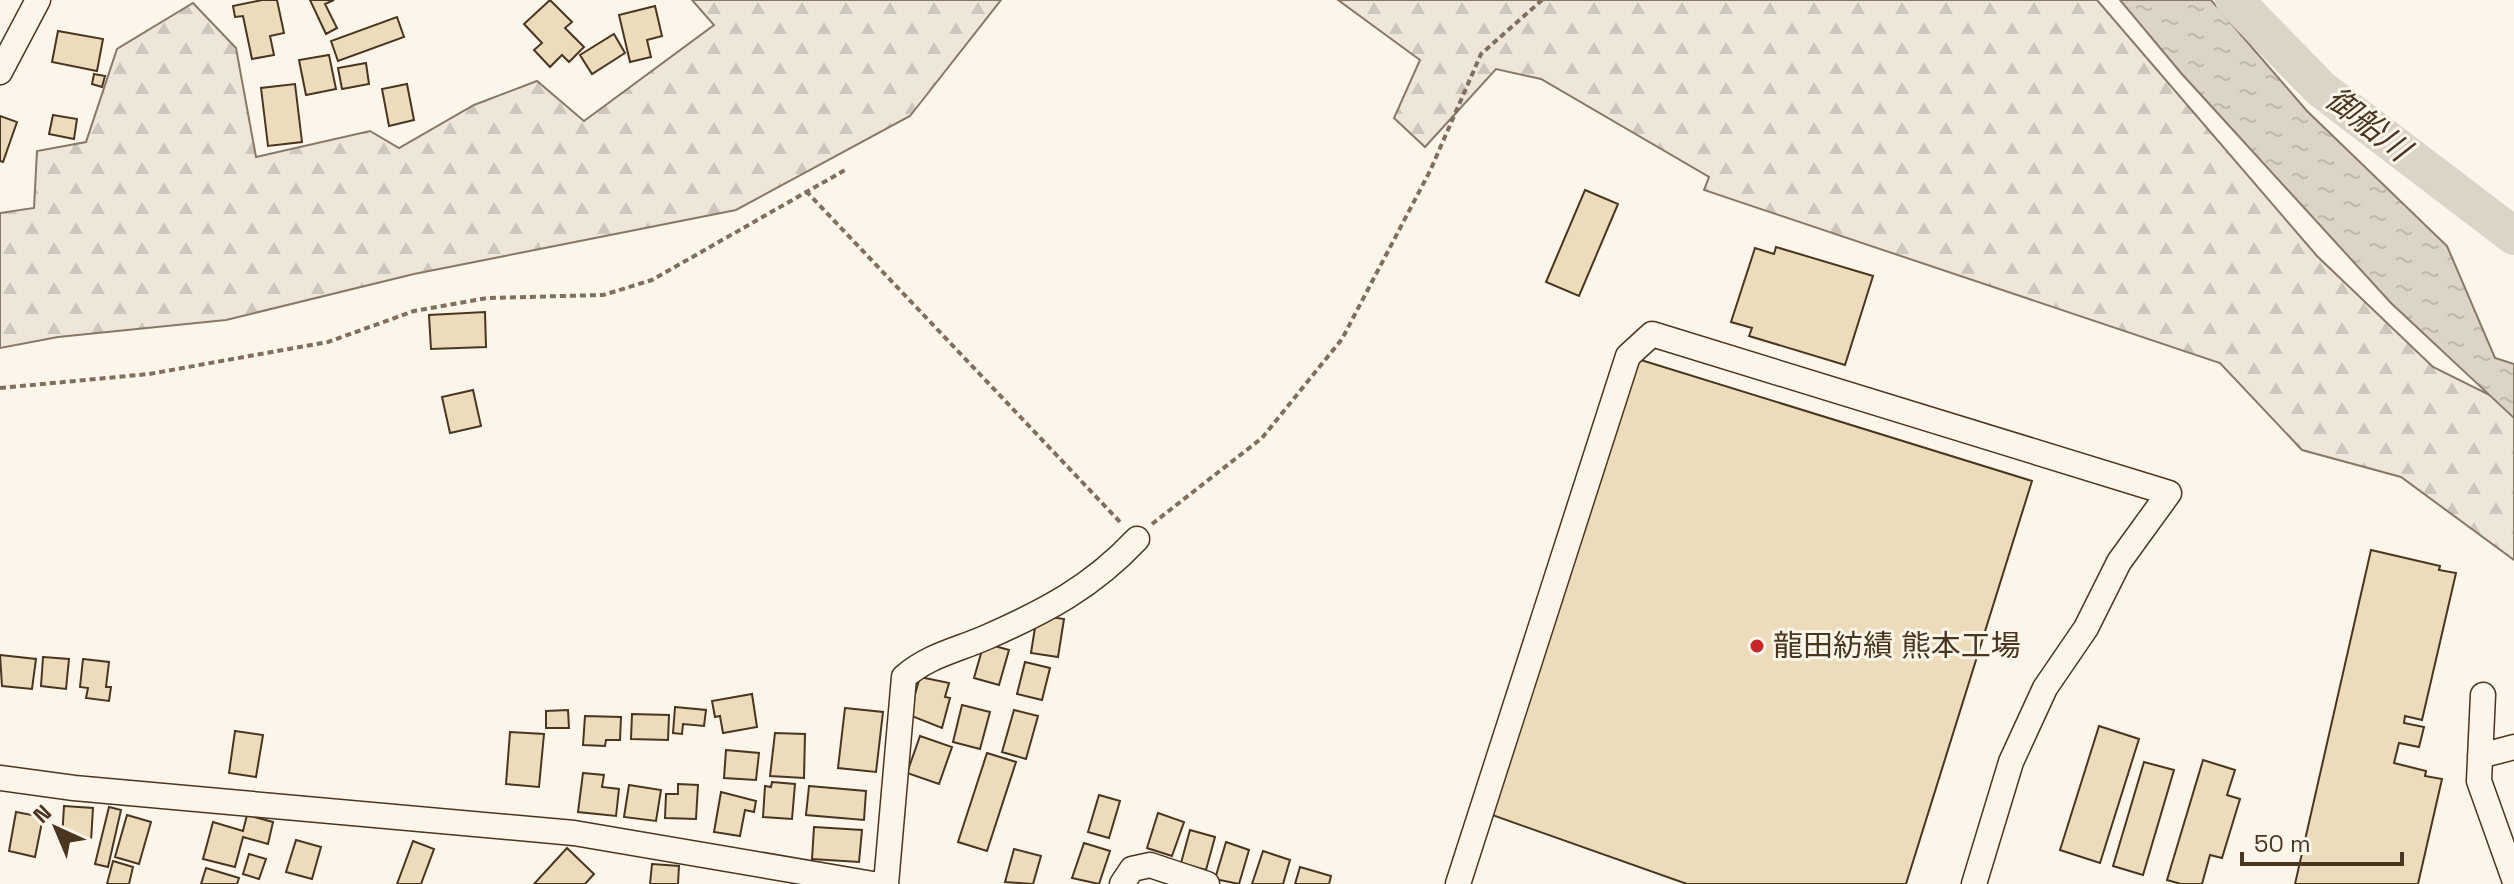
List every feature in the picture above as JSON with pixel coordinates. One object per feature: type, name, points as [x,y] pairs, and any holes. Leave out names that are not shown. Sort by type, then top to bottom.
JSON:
[{"type":"street","points":[[0,72],[38,0]]},
{"type":"street","points":[[1458,884],[1628,356],[1652,334],[2169,493],[2119,562],[2086,628],[2045,688],[2011,762],[1974,884]]},
{"type":"street","points":[[0,778],[74,788],[574,833],[872,883],[904,677],[920,662],[984,638],[1058,603],[1090,584],[1137,539]]},
{"type":"street","points":[[2483,695],[2479,781],[2514,879]]},
{"type":"street","points":[[2480,756],[2514,747]]},
{"type":"street","points":[[1122,884],[1132,869],[1150,865],[1207,884]]},
{"type":"path","points":[[806,191],[1137,539],[1156,520],[1262,438],[1342,339],[1430,171],[1481,54],[1542,0]]},
{"type":"path","points":[[0,388],[149,374],[328,342],[414,311],[487,298],[603,295],[652,280],[845,170]]},
{"type":"green space","points":[[692,0],[1001,0],[910,116],[736,210],[414,274],[226,320],[58,337],[0,348],[0,213],[34,208],[37,151],[86,142],[117,49],[193,3],[236,48],[256,157],[370,131],[399,148],[474,105],[537,81],[584,121],[714,25]]},
{"type":"green space","points":[[1338,0],[2097,0],[2317,256],[2433,367],[2514,407],[2514,560],[2401,477],[2302,450],[2220,363],[1704,190],[1709,177],[1541,79],[1496,69],[1425,147],[1394,118],[1420,60]]},
{"type":"water","points":[[2120,0],[2211,0],[2307,111],[2447,246],[2495,358],[2514,364],[2514,418],[2391,303],[2181,73]]},
{"type":"building","points":[[277,0],[284,33],[270,36],[274,55],[252,59],[243,16],[235,17],[233,6]]},
{"type":"building","points":[[310,0],[334,0],[325,4],[337,28],[326,34]]},
{"type":"building","points":[[550,0],[572,22],[565,28],[584,47],[569,62],[562,55],[550,67],[534,50],[542,43],[524,24]]},
{"type":"building","points":[[655,6],[662,36],[647,40],[651,57],[630,62],[619,15]]},
{"type":"building","points":[[397,17],[404,37],[338,61],[331,41]]},
{"type":"building","points":[[58,31],[103,39],[97,71],[52,62]]},
{"type":"building","points":[[614,34],[625,53],[592,74],[580,55]]},
{"type":"building","points":[[329,55],[336,89],[306,95],[299,60]]},
{"type":"building","points":[[366,63],[369,84],[342,89],[338,68]]},
{"type":"building","points":[[94,74],[105,76],[102,87],[92,84]]},
{"type":"building","points":[[295,84],[302,142],[268,146],[261,88]]},
{"type":"building","points":[[407,84],[414,120],[389,126],[382,89]]},
{"type":"building","points":[[53,115],[77,119],[74,139],[49,134]]},
{"type":"building","points":[[0,116],[17,122],[3,162],[0,161]]},
{"type":"building","points":[[1585,190],[1618,204],[1579,296],[1546,282]]},
{"type":"building","points":[[1776,247],[1873,276],[1845,365],[1749,336],[1752,328],[1731,322],[1755,248],[1774,254]]},
{"type":"building","points":[[485,312],[486,347],[431,349],[429,315]]},
{"type":"building","name":"龍田紡績 熊本工場","points":[[1628,356],[2032,481],[1906,884],[1687,884],[1481,811]]},
{"type":"building","points":[[473,390],[481,426],[450,433],[442,397]]},
{"type":"building","points":[[2371,550],[2440,566],[2439,570],[2456,573],[2422,720],[2405,716],[2404,723],[2424,727],[2419,747],[2399,743],[2394,763],[2426,771],[2425,776],[2442,779],[2418,884],[2295,884]]},
{"type":"building","points":[[1037,615],[1064,619],[1058,657],[1031,653]]},
{"type":"building","points":[[984,643],[1009,650],[999,685],[974,678]]},
{"type":"building","points":[[0,655],[36,659],[32,689],[2,686]]},
{"type":"building","points":[[43,657],[69,659],[66,689],[41,686]]},
{"type":"building","points":[[83,659],[109,662],[106,687],[111,687],[109,701],[86,698],[88,688],[80,687]]},
{"type":"building","points":[[1025,662],[1050,668],[1042,700],[1017,694]]},
{"type":"building","points":[[920,677],[949,683],[945,697],[950,698],[942,728],[909,715]]},
{"type":"building","points":[[752,694],[757,727],[723,733],[720,716],[715,717],[712,701]]},
{"type":"building","points":[[962,705],[990,712],[980,749],[953,742]]},
{"type":"building","points":[[675,707],[706,710],[704,726],[683,724],[682,734],[673,733]]},
{"type":"building","points":[[845,708],[883,712],[876,772],[838,768]]},
{"type":"building","points":[[568,710],[569,728],[546,728],[546,711]]},
{"type":"building","points":[[1014,710],[1038,716],[1026,759],[1002,752]]},
{"type":"building","points":[[632,714],[669,715],[668,740],[631,739]]},
{"type":"building","points":[[585,716],[621,717],[620,740],[606,740],[605,746],[583,745]]},
{"type":"building","points":[[2099,726],[2139,739],[2100,863],[2060,850]]},
{"type":"building","points":[[235,731],[263,735],[256,777],[229,773]]},
{"type":"building","points":[[510,732],[544,734],[539,787],[506,784]]},
{"type":"building","points":[[775,733],[805,734],[804,778],[770,776]]},
{"type":"building","points":[[920,736],[952,747],[939,784],[907,773]]},
{"type":"building","points":[[726,750],[759,753],[756,780],[724,778]]},
{"type":"building","points":[[987,753],[1016,762],[987,851],[958,842]]},
{"type":"building","points":[[2203,760],[2235,770],[2227,795],[2240,799],[2222,858],[2210,855],[2202,884],[2181,884],[2167,880]]},
{"type":"building","points":[[2144,762],[2174,770],[2143,875],[2113,866]]},
{"type":"building","points":[[583,773],[604,775],[602,787],[619,789],[616,816],[578,812]]},
{"type":"building","points":[[772,782],[795,784],[792,819],[763,817],[765,786],[771,787]]},
{"type":"building","points":[[678,784],[698,785],[696,819],[665,818],[666,794],[678,794]]},
{"type":"building","points":[[629,785],[661,790],[656,821],[624,817]]},
{"type":"building","points":[[809,786],[866,791],[864,820],[806,815]]},
{"type":"building","points":[[721,792],[756,801],[754,812],[745,810],[740,836],[714,832]]},
{"type":"building","points":[[1099,795],[1120,801],[1109,838],[1088,832]]},
{"type":"building","points":[[64,806],[93,808],[91,841],[62,839]]},
{"type":"building","points":[[109,807],[121,810],[108,867],[95,864]]},
{"type":"building","points":[[16,812],[43,817],[35,857],[9,851]]},
{"type":"building","points":[[1158,813],[1184,822],[1172,856],[1147,848]]},
{"type":"building","points":[[127,815],[151,822],[139,864],[115,857]]},
{"type":"building","points":[[247,815],[273,822],[268,844],[243,837],[235,867],[203,859],[213,822],[243,831]]},
{"type":"building","points":[[814,827],[862,830],[859,862],[812,859]]},
{"type":"building","points":[[1190,830],[1215,837],[1206,870],[1181,863]]},
{"type":"building","points":[[296,840],[321,847],[312,879],[286,872]]},
{"type":"building","points":[[413,841],[434,849],[421,884],[397,884]]},
{"type":"building","points":[[1226,842],[1249,850],[1239,884],[1215,879]]},
{"type":"building","points":[[1084,843],[1110,851],[1099,884],[1072,878]]},
{"type":"building","points":[[567,848],[594,874],[585,884],[534,884]]},
{"type":"building","points":[[1014,849],[1041,856],[1033,884],[1005,882]]},
{"type":"building","points":[[1263,851],[1290,860],[1283,884],[1252,884]]},
{"type":"building","points":[[249,854],[266,859],[259,879],[243,874]]},
{"type":"building","points":[[113,861],[133,867],[129,884],[107,884]]},
{"type":"building","points":[[652,864],[679,866],[678,884],[650,884]]},
{"type":"building","points":[[1300,867],[1331,876],[1329,884],[1295,884]]},
{"type":"building","points":[[206,868],[239,878],[237,884],[201,884]]},
{"type":"waterway","name":"御船川","points":[[2234,0],[2321,89],[2514,236]]},
{"type":"place","name":"龍田紡績 熊本工場","points":[[1757,646]]}]
